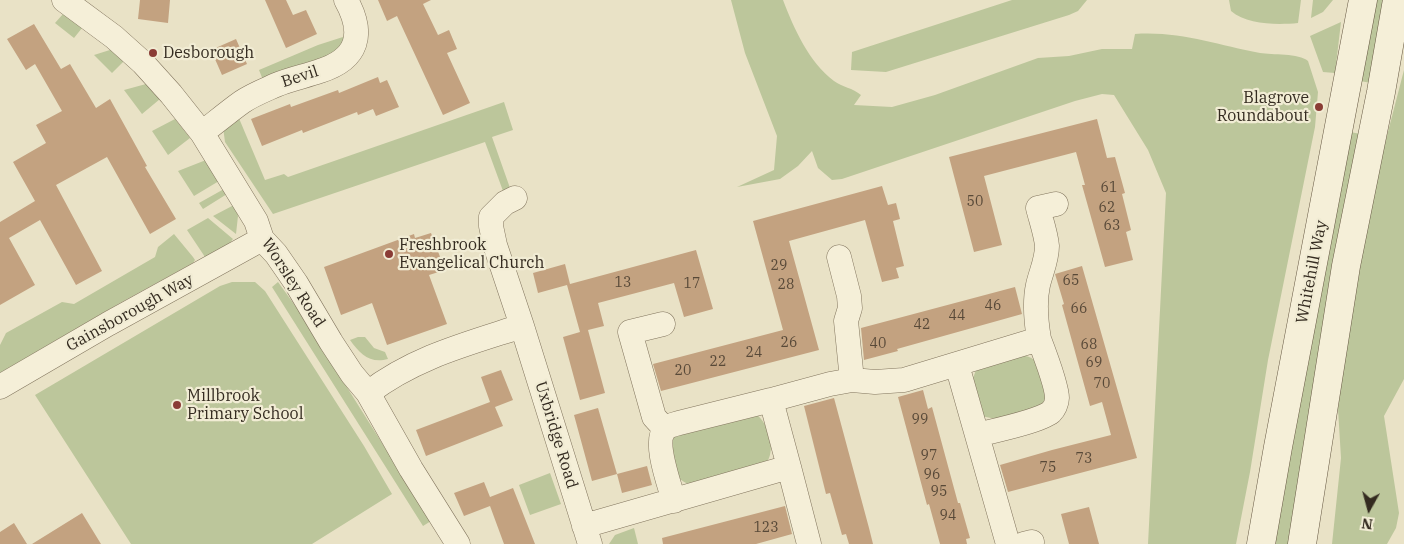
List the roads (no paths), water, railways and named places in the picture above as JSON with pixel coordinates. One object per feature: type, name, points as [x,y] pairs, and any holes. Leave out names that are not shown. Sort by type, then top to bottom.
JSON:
[{"type":"main road","name":"Whitehill Way","points":[[1261,544],[1363,0]]},
{"type":"main road","name":"Whitehill Way","points":[[1302,544],[1346,266],[1381,92],[1397,0]]},
{"type":"street","name":"Worsley Road","points":[[64,0],[91,8],[171,94],[202,133],[256,221],[262,239],[276,254],[296,283],[330,342],[368,393],[398,448],[458,544]]},
{"type":"street","name":"Bevil","points":[[202,133],[243,102],[278,84],[323,70],[351,53],[356,41],[357,27],[354,13],[346,0]]},
{"type":"street","name":"Uxbridge Road","points":[[515,198],[505,203],[492,216],[491,226],[495,244],[587,535]]},
{"type":"street","points":[[977,435],[1045,416],[1056,405],[1057,397],[1039,339],[1036,302],[1047,245],[1038,208],[1056,204]]},
{"type":"street","name":"Gainsborough Way","points":[[0,387],[108,324],[262,239]]},
{"type":"street","points":[[839,257],[849,296],[850,308],[846,321],[852,380]]},
{"type":"street","points":[[663,324],[630,332],[654,417],[665,429]]},
{"type":"street","points":[[368,393],[403,369],[421,361],[522,326]]},
{"type":"street","points":[[674,501],[660,449],[661,437],[665,429],[703,416],[830,384],[852,380],[892,382],[904,380],[1039,339]]},
{"type":"street","points":[[958,365],[1008,544]]},
{"type":"street","points":[[771,400],[809,544]]},
{"type":"street","points":[[587,535],[674,501],[789,467]]},
{"type":"place","name":"Desborough","points":[[153,53]]},
{"type":"place","name":"Blagrove Roundabout","points":[[1319,107]]},
{"type":"place","name":"Freshbrook Evangelical Church","points":[[389,254]]},
{"type":"place","name":"Millbrook Primary School","points":[[177,405]]}]
